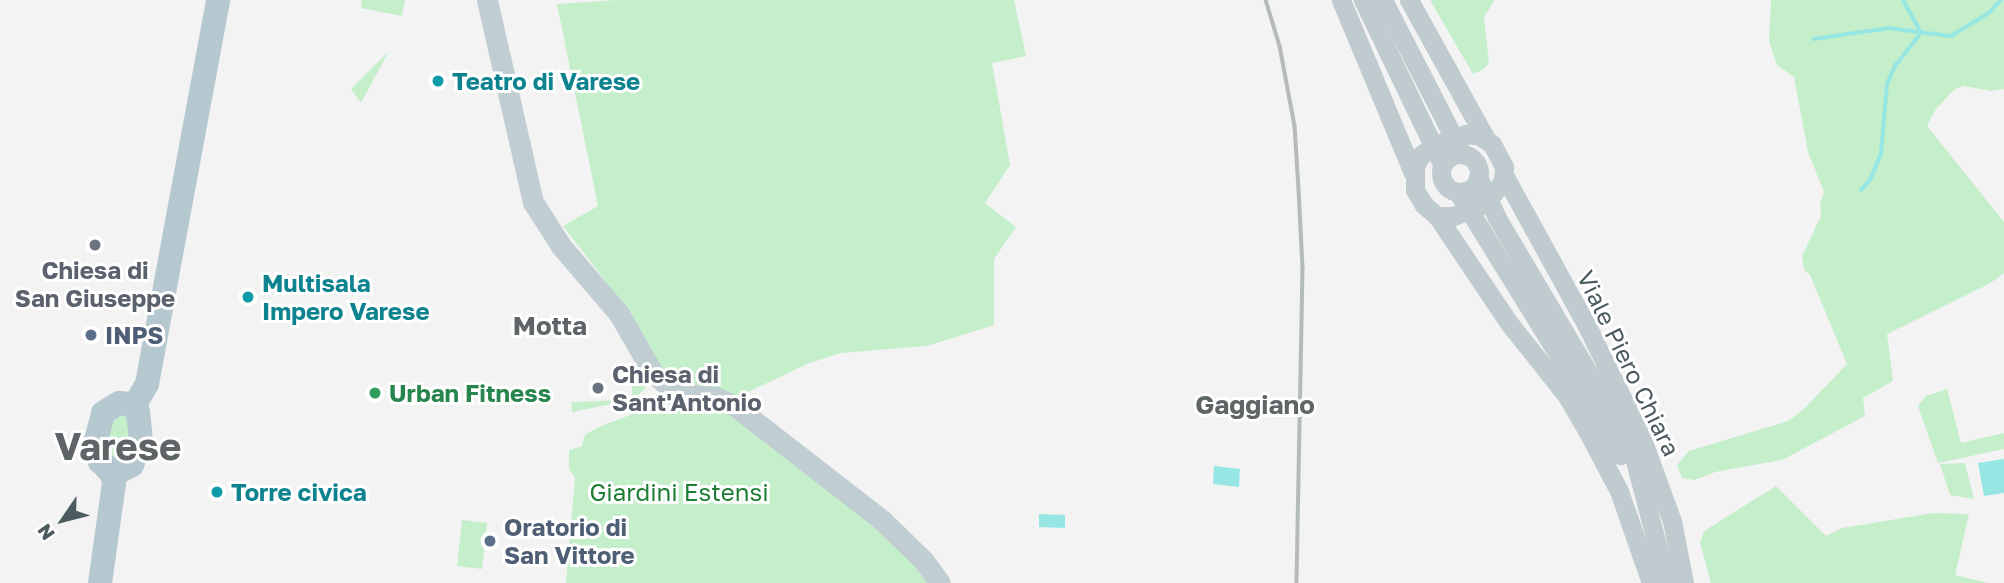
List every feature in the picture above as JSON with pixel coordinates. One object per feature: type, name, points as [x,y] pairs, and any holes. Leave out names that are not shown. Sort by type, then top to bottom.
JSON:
[{"type":"main road","points":[[113,470],[98,459],[96,447],[100,419],[111,407],[137,401],[147,384],[218,0]]},
{"type":"main road","points":[[487,0],[533,202],[561,246],[619,314],[653,373],[676,393],[715,397],[735,406],[883,521],[924,561],[953,583]]},
{"type":"main road","points":[[113,470],[137,457],[141,440],[140,420],[129,404]]},
{"type":"main road","points":[[102,583],[113,470]]},
{"type":"main road","points":[[924,561],[940,583]]},
{"type":"street","points":[[1341,0],[1413,173],[1419,198],[1437,216],[1509,323],[1567,396],[1619,491],[1651,583]]},
{"type":"street","points":[[1363,0],[1442,164],[1447,185],[1459,194],[1472,190],[1478,177],[1474,164],[1462,154],[1437,110],[1383,0]]},
{"type":"street","points":[[1409,0],[1486,139],[1501,159],[1504,175],[1496,192],[1477,207],[1454,216],[1437,216]]},
{"type":"street","points":[[1413,173],[1421,155],[1443,140],[1466,134],[1486,139]]},
{"type":"street","points":[[1442,164],[1451,154],[1462,154]]},
{"type":"street","name":"Viale Piero Chiara","points":[[1504,175],[1587,326],[1642,436],[1672,521],[1684,583]]},
{"type":"street","name":"Viale Piero Chiara","points":[[1478,177],[1497,218],[1618,423],[1634,457],[1667,583]]},
{"type":"street","name":"Viale Piero Chiara","points":[[1459,194],[1605,429],[1644,497]]},
{"type":"green space","points":[[362,0],[405,0],[402,16],[361,8]]},
{"type":"green space","points":[[616,0],[1014,0],[1026,56],[992,63],[1010,165],[985,203],[1016,227],[994,259],[994,325],[927,346],[841,353],[807,364],[738,397],[668,377],[601,275],[563,226],[598,206],[557,4]]},
{"type":"green space","points":[[1430,0],[1495,0],[1484,17],[1489,63],[1484,69],[1473,74]]},
{"type":"green space","points":[[1771,0],[2004,0],[2004,89],[1991,91],[1964,86],[1955,89],[1936,109],[1927,126],[2004,222],[2004,273],[1989,284],[1887,334],[1893,381],[1863,398],[1865,416],[1782,460],[1715,472],[1695,480],[1682,478],[1677,465],[1689,451],[1788,421],[1803,410],[1847,364],[1810,275],[1804,269],[1802,256],[1821,216],[1820,204],[1824,192],[1808,152],[1794,77],[1777,65],[1769,41]]},
{"type":"green space","points":[[389,51],[361,103],[351,89]]},
{"type":"green space","points":[[618,375],[642,375],[645,389],[632,400],[572,412],[571,402],[627,400],[632,395],[632,385],[628,380],[618,380]]},
{"type":"green space","points":[[1947,389],[1961,443],[2004,433],[2004,449],[1938,463],[1918,406],[1926,396]]},
{"type":"green space","name":"Giardini Estensi","points":[[669,400],[703,403],[734,414],[879,527],[934,583],[566,583],[575,478],[569,469],[569,450],[582,446],[585,435],[599,427]]},
{"type":"green space","points":[[123,415],[131,421],[128,460],[110,459],[106,448],[112,421]]},
{"type":"green space","points":[[1965,463],[1974,499],[1950,495],[1940,464]]},
{"type":"green space","points":[[1776,486],[1826,536],[1842,528],[1933,513],[1969,514],[1955,575],[1988,583],[1711,583],[1700,543],[1704,531]]},
{"type":"green space","points":[[462,520],[487,523],[482,569],[457,566]]},
{"type":"water","points":[[2004,459],[2004,493],[1984,496],[1978,463]]},
{"type":"water","points":[[1214,466],[1240,469],[1239,487],[1213,484]]},
{"type":"water","points":[[1039,514],[1065,515],[1065,528],[1039,527]]},
{"type":"waterway","points":[[1861,190],[1870,180],[1881,154],[1887,84],[1895,66],[1921,33],[1903,0]]},
{"type":"waterway","points":[[1814,39],[1889,28],[1951,36],[1989,13],[2001,0]]},
{"type":"railway","points":[[1266,0],[1280,46],[1295,126],[1299,189],[1303,269],[1297,583]]},
{"type":"place","name":"Teatro di Varese","points":[[438,81]]},
{"type":"place","name":"Chiesa di San Giuseppe","points":[[95,245]]},
{"type":"place","name":"Multisala Impero Varese","points":[[248,297]]},
{"type":"place","name":"INPS","points":[[91,335]]},
{"type":"place","name":"Chiesa di Sant'Antonio","points":[[598,388]]},
{"type":"place","name":"Urban Fitness","points":[[375,393]]},
{"type":"place","name":"Torre civica","points":[[217,492]]},
{"type":"place","name":"Oratorio di San Vittore","points":[[490,541]]},
{"type":"district","name":"Motta","points":[[550,326]]},
{"type":"district","name":"Gaggiano","points":[[1255,405]]},
{"type":"district","name":"Varese","points":[[118,446]]}]
